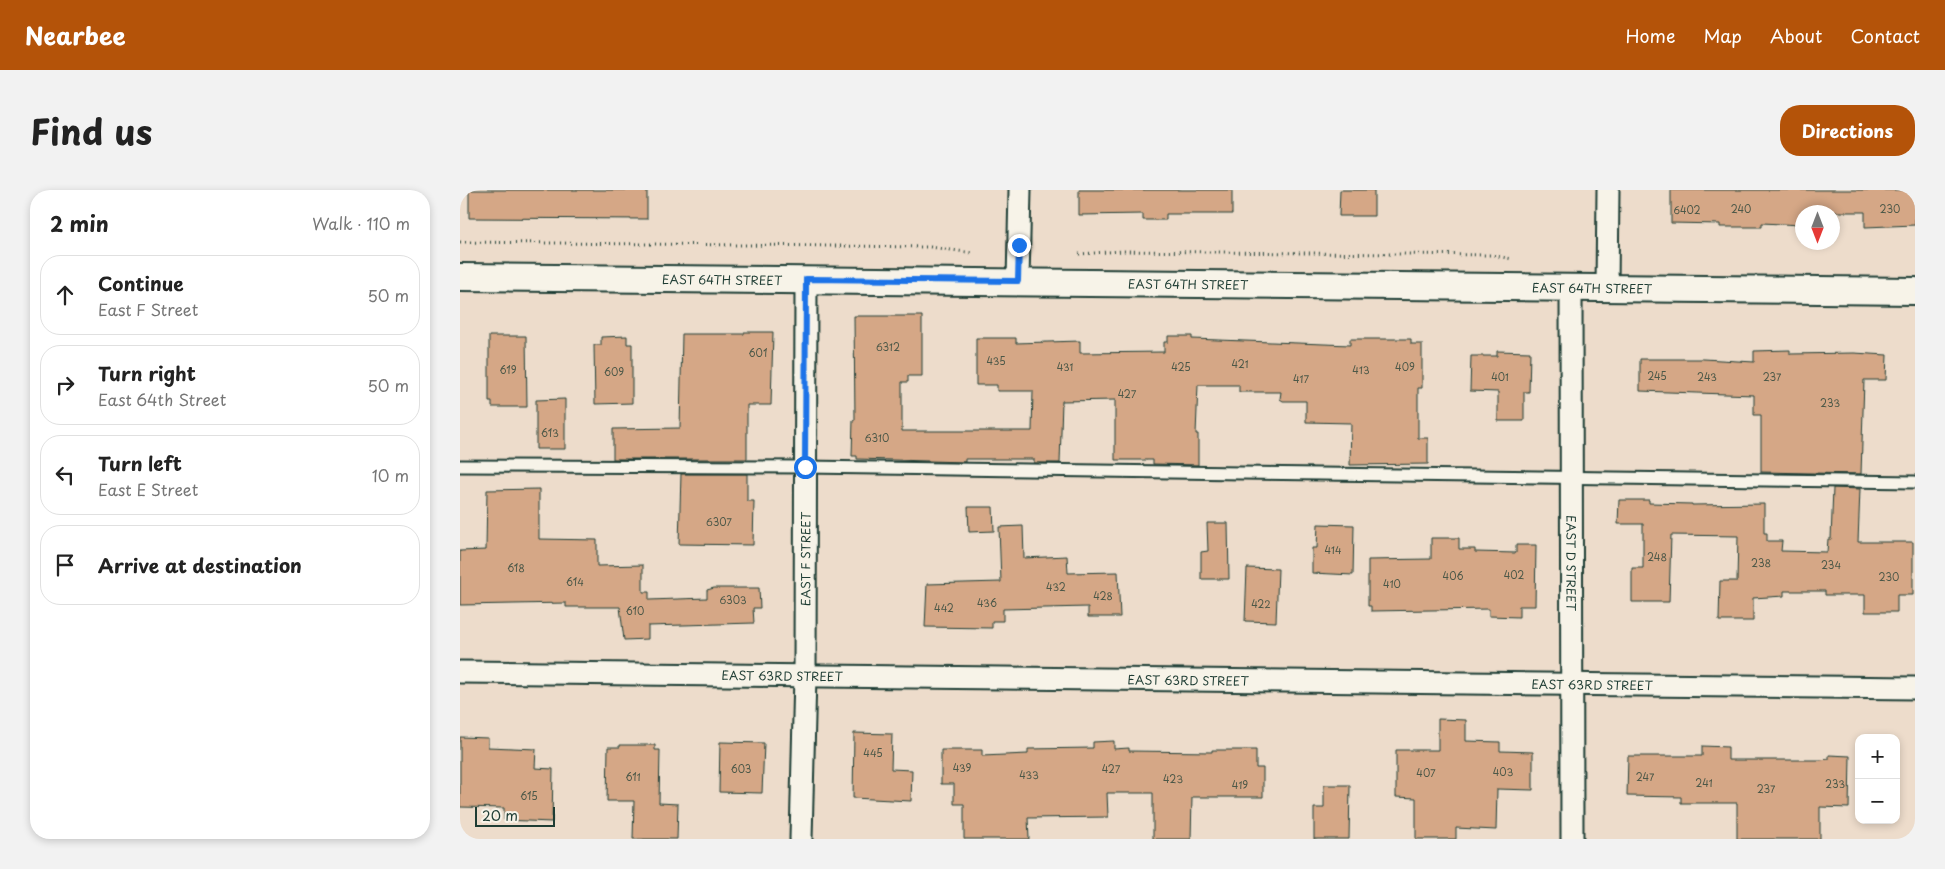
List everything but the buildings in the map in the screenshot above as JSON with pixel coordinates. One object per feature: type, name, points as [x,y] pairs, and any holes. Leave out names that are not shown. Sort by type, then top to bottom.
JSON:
[{"type":"street","points":[[1018,281],[1020,190]]},
{"type":"street","points":[[1607,288],[1608,190]]},
{"type":"street","name":"EAST 64TH STREET","points":[[460,277],[1915,291]]},
{"type":"street","name":"EAST F STREET","points":[[801,839],[805,675],[806,279]]},
{"type":"street","name":"EAST D STREET","points":[[1571,288],[1572,839]]},
{"type":"street","name":"EAST 63RD STREET","points":[[460,672],[1915,688]]},
{"type":"lane","points":[[460,466],[805,467],[1915,482]]},
{"type":"path","points":[[460,242],[930,247],[977,254]]},
{"type":"path","points":[[1078,254],[1122,251],[1491,255],[1519,260]]},
{"type":"route","points":[[805,467],[806,279],[1018,281],[1019,245]]}]
